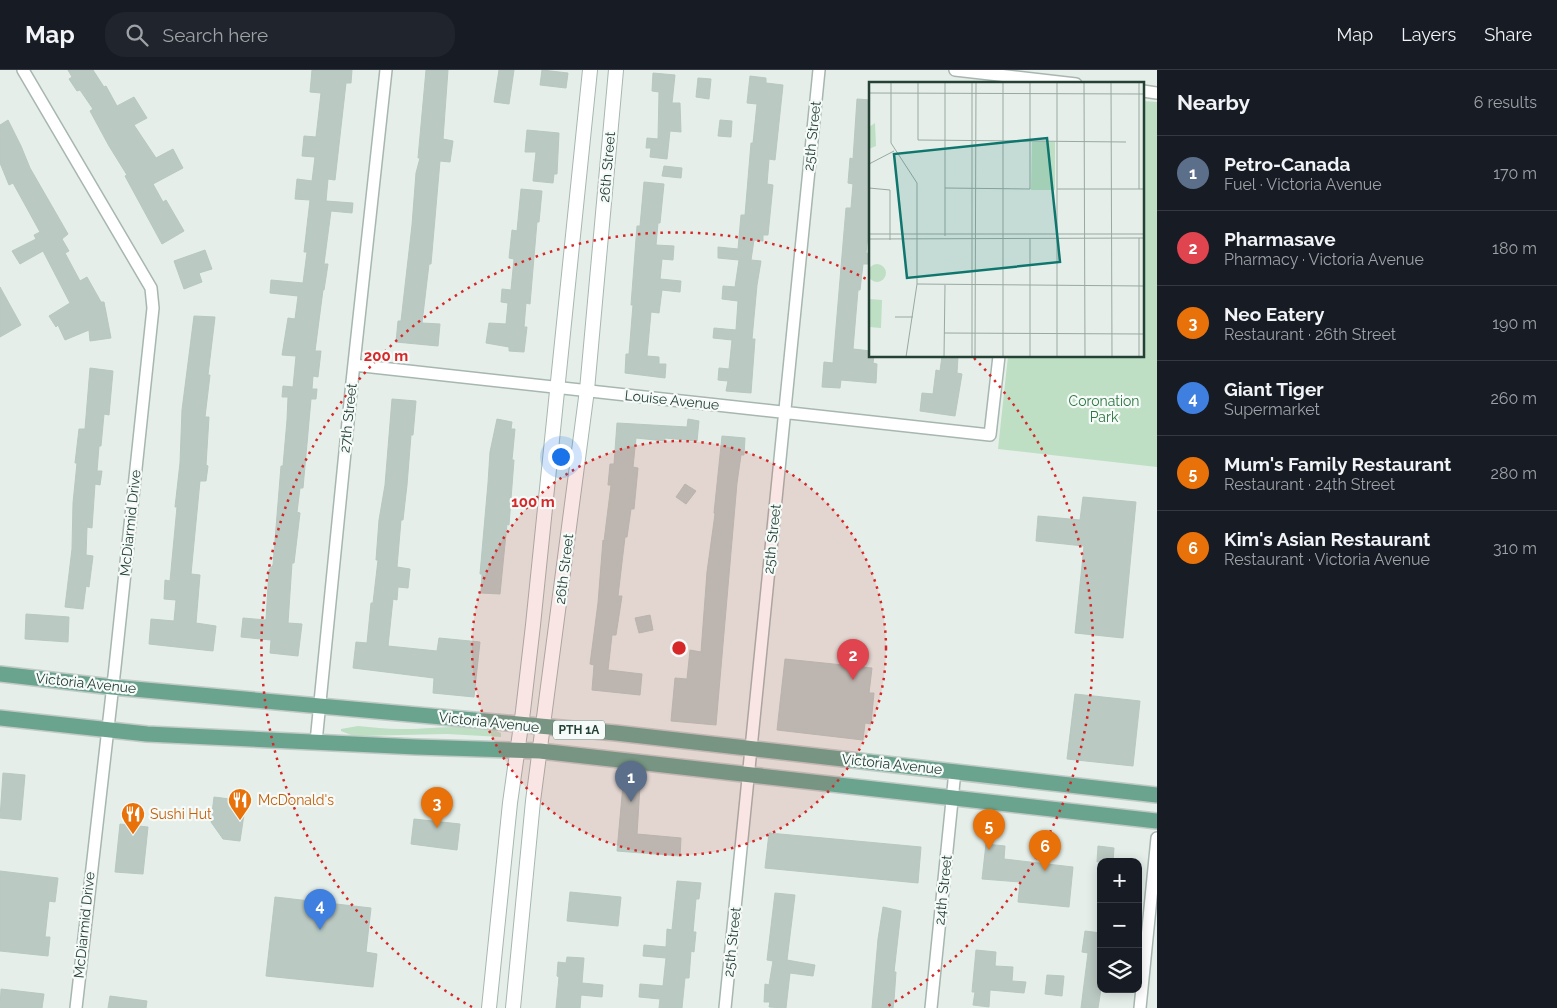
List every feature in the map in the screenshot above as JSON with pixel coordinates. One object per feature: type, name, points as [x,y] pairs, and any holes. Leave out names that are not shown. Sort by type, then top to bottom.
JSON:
[{"type":"main road","name":"Victoria Avenue","points":[[0,674],[320,707],[616,733],[1157,795]]},
{"type":"main road","name":"Victoria Avenue","points":[[0,718],[148,734],[540,751],[1157,821]]},
{"type":"street","name":"McDiarmid Drive","points":[[23,70],[151,288],[153,308],[76,1008]]},
{"type":"street","name":"27th Street","points":[[316,742],[386,70]]},
{"type":"street","name":"26th Street","points":[[489,1008],[505,849],[522,725],[590,70]]},
{"type":"street","name":"26th Street","points":[[513,1008],[528,850],[587,390],[616,70]]},
{"type":"street","name":"25th Street","points":[[725,1008],[819,70]]},
{"type":"street","points":[[955,70],[1062,82]]},
{"type":"street","points":[[1144,91],[1157,93]]},
{"type":"street","name":"Louise Avenue","points":[[354,365],[990,435],[999,358]]},
{"type":"street","name":"24th Street","points":[[931,1008],[954,771]]},
{"type":"street","points":[[1140,1008],[1157,838]]},
{"type":"street","points":[[505,849],[528,850]]},
{"type":"green space","name":"Coronation Park","points":[[1144,101],[1157,102],[1157,467],[998,449],[1008,358],[1144,358]]},
{"type":"green space","points":[[358,726],[401,729],[479,728],[501,733],[501,737],[447,734],[358,736],[341,731],[341,729]]},
{"type":"building","points":[[68,70],[93,70],[104,87],[106,86],[117,106],[134,97],[147,118],[134,125],[156,158],[173,149],[183,168],[153,184],[163,202],[166,200],[184,231],[162,244],[125,176],[127,175],[90,111],[93,109],[80,90],[77,91],[69,79],[72,77]]},
{"type":"building","points":[[312,70],[352,70],[351,83],[346,83],[335,180],[328,179],[326,201],[353,203],[352,213],[331,211],[324,264],[328,264],[315,351],[321,351],[318,377],[313,376],[312,389],[317,389],[316,399],[311,399],[303,488],[300,488],[297,512],[300,513],[294,563],[292,563],[288,623],[302,624],[298,656],[270,653],[271,640],[241,637],[243,618],[266,620],[269,570],[273,565],[281,466],[283,466],[287,420],[288,397],[282,397],[283,386],[293,387],[296,356],[282,355],[288,318],[295,319],[298,296],[270,293],[271,280],[303,283],[307,252],[304,252],[310,200],[295,199],[297,179],[312,181],[315,157],[302,156],[304,136],[316,137],[321,93],[310,92]]},
{"type":"building","points":[[426,70],[448,70],[443,139],[453,141],[450,162],[440,161],[431,264],[429,264],[422,323],[440,324],[438,346],[396,342],[398,321],[401,321],[416,173],[420,158],[418,158]]},
{"type":"building","points":[[499,70],[514,70],[509,104],[494,102]]},
{"type":"building","points":[[542,70],[568,73],[566,88],[540,85]]},
{"type":"building","points":[[653,73],[675,75],[672,103],[680,103],[681,132],[670,131],[667,159],[650,157],[651,148],[646,148],[647,138],[658,139],[659,92],[652,91]]},
{"type":"building","points":[[750,76],[766,78],[766,83],[783,85],[775,160],[769,159],[767,184],[773,185],[768,235],[763,235],[763,241],[754,240],[751,260],[761,261],[752,339],[755,339],[751,393],[726,391],[728,381],[718,380],[719,368],[729,369],[732,340],[713,338],[714,328],[736,330],[738,301],[722,299],[723,286],[735,287],[739,260],[718,258],[718,247],[738,249],[741,215],[745,215],[751,143],[753,143],[757,104],[747,103]]},
{"type":"building","points":[[698,78],[711,79],[709,99],[696,97]]},
{"type":"building","points":[[857,99],[869,100],[869,227],[866,253],[869,254],[869,264],[863,264],[860,290],[858,290],[853,349],[869,351],[869,358],[874,358],[873,363],[877,364],[876,383],[841,380],[840,388],[822,387],[824,362],[833,363],[846,208],[851,208],[853,184],[848,183],[850,158],[853,159]]},
{"type":"building","points":[[8,120],[30,168],[68,234],[62,239],[69,251],[65,253],[80,281],[87,277],[101,302],[104,302],[111,338],[90,341],[89,330],[65,340],[58,325],[56,327],[49,316],[70,303],[43,251],[20,264],[12,251],[36,239],[34,235],[40,232],[13,183],[9,185],[0,163],[0,125]]},
{"type":"building","points":[[720,120],[732,121],[731,137],[718,136]]},
{"type":"building","points":[[527,130],[559,133],[557,174],[554,174],[553,183],[533,181],[536,152],[525,152]]},
{"type":"building","points":[[664,166],[682,168],[681,178],[662,176]]},
{"type":"building","points":[[644,182],[664,184],[656,245],[674,246],[673,260],[662,259],[660,279],[681,281],[680,292],[662,290],[659,313],[651,312],[647,356],[659,357],[659,364],[666,364],[665,378],[625,373],[626,354],[629,354],[633,305],[631,305],[637,226],[640,226]]},
{"type":"building","points":[[521,189],[542,191],[539,222],[537,222],[530,304],[526,303],[524,327],[527,327],[524,352],[509,351],[509,347],[486,343],[489,323],[506,324],[508,303],[501,302],[502,289],[511,290],[514,259],[509,258],[512,230],[517,231]]},
{"type":"building","points":[[205,250],[212,269],[199,273],[202,282],[184,289],[174,261]]},
{"type":"building","points":[[0,287],[21,325],[0,337]]},
{"type":"building","points":[[194,316],[215,317],[205,417],[209,417],[206,465],[208,466],[206,481],[200,481],[191,574],[200,575],[196,623],[216,626],[213,651],[149,644],[151,619],[174,621],[176,600],[164,599],[165,580],[170,581],[177,507],[175,507],[180,463],[182,410]]},
{"type":"building","points":[[942,358],[958,358],[957,373],[962,374],[955,416],[920,411],[922,393],[933,394],[936,370],[940,371]]},
{"type":"building","points":[[90,368],[113,371],[109,415],[104,414],[101,446],[99,446],[97,471],[102,471],[100,485],[95,484],[92,528],[87,527],[86,555],[93,556],[89,587],[86,586],[83,609],[65,607],[72,549],[73,503],[77,463],[75,463],[79,429],[85,429]]},
{"type":"building","points":[[392,399],[416,401],[397,567],[410,569],[408,588],[398,587],[397,600],[393,599],[388,646],[437,651],[439,638],[480,642],[474,697],[433,693],[434,678],[353,668],[356,642],[367,643],[371,603],[373,603],[378,560],[376,560],[379,520],[385,485]]},
{"type":"building","points":[[497,419],[512,422],[511,429],[515,429],[509,525],[507,524],[500,594],[481,593],[482,574],[480,574],[490,452]]},
{"type":"building","points":[[688,419],[699,421],[697,441],[665,438],[665,441],[636,438],[633,467],[638,468],[634,509],[631,509],[627,537],[625,537],[618,596],[622,596],[616,635],[612,635],[608,670],[642,674],[640,695],[592,690],[594,665],[590,664],[598,603],[603,540],[611,485],[608,485],[610,464],[614,464],[617,423],[687,427]]},
{"type":"building","points":[[722,436],[745,438],[744,455],[741,455],[737,483],[716,725],[671,721],[675,678],[687,679],[690,650],[701,652],[707,572],[715,514]]},
{"type":"building","points":[[685,484],[696,491],[686,504],[676,497]]},
{"type":"building","points":[[1083,497],[1136,502],[1123,638],[1075,633],[1084,546],[1036,541],[1038,516],[1080,520]]},
{"type":"building","points":[[26,614],[69,617],[68,642],[25,639]]},
{"type":"building","points":[[650,615],[653,630],[639,633],[635,618]]},
{"type":"building","points":[[785,659],[872,668],[869,693],[874,693],[871,724],[865,723],[863,740],[777,730]]},
{"type":"building","points":[[1075,694],[1140,701],[1133,766],[1067,759]]},
{"type":"building","points":[[3,773],[25,775],[21,820],[0,818]]},
{"type":"building","points":[[623,785],[640,786],[637,834],[681,838],[680,856],[617,851]]},
{"type":"building","points":[[214,797],[246,801],[240,841],[223,839],[211,822]]},
{"type":"building","points":[[414,819],[460,824],[457,850],[411,844]]},
{"type":"building","points":[[120,824],[148,827],[143,874],[115,872]]},
{"type":"building","points":[[769,833],[921,847],[918,883],[765,868]]},
{"type":"building","points":[[986,844],[1005,846],[1004,859],[1073,867],[1069,907],[1018,902],[1020,882],[982,879]]},
{"type":"building","points":[[1098,846],[1114,848],[1113,858],[1097,858]]},
{"type":"building","points":[[0,871],[58,878],[55,902],[49,901],[45,937],[50,937],[48,956],[0,951]]},
{"type":"building","points":[[677,881],[701,883],[699,899],[696,899],[693,932],[696,932],[694,952],[691,951],[689,978],[685,978],[682,1008],[659,1008],[660,999],[639,997],[640,984],[663,986],[666,958],[643,956],[644,945],[666,947],[667,929],[672,930]]},
{"type":"building","points":[[570,892],[621,897],[618,926],[567,921]]},
{"type":"building","points":[[775,893],[795,895],[787,960],[815,965],[813,976],[790,973],[786,1008],[769,1007],[770,1002],[764,1002],[765,984],[769,985],[773,961],[767,960]]},
{"type":"building","points":[[275,897],[371,908],[366,952],[377,954],[373,987],[266,976]]},
{"type":"building","points":[[883,907],[901,911],[894,972],[896,972],[894,1001],[893,1008],[872,1008],[878,939]]},
{"type":"building","points":[[1085,931],[1097,932],[1097,993],[1100,993],[1098,1008],[1081,1008],[1088,953],[1082,952]]},
{"type":"building","points":[[976,950],[996,952],[995,966],[1013,967],[1012,981],[1026,982],[1024,993],[990,990],[989,1007],[973,1005],[975,992],[972,992]]},
{"type":"building","points":[[567,957],[584,958],[582,983],[603,985],[602,997],[581,995],[580,1008],[556,1008],[559,977],[557,976],[558,962],[566,963]]},
{"type":"building","points":[[1047,975],[1064,976],[1062,996],[1045,994]]},
{"type":"building","points":[[1,989],[44,994],[42,1008],[0,1008]]},
{"type":"building","points":[[110,996],[147,1001],[146,1008],[108,1008]]},
{"type":"place","name":"Pharmasave","points":[[853,680]]},
{"type":"place","name":"Petro-Canada","points":[[631,802]]},
{"type":"place","name":"McDonald's","points":[[240,821]]},
{"type":"place","name":"Neo Eatery","points":[[437,828]]},
{"type":"place","name":"Sushi Hut","points":[[133,835]]},
{"type":"place","name":"Mum's Family Restaurant","points":[[989,850]]},
{"type":"place","name":"Kim's Asian Restaurant","points":[[1045,871]]},
{"type":"place","name":"Giant Tiger","points":[[320,930]]}]
